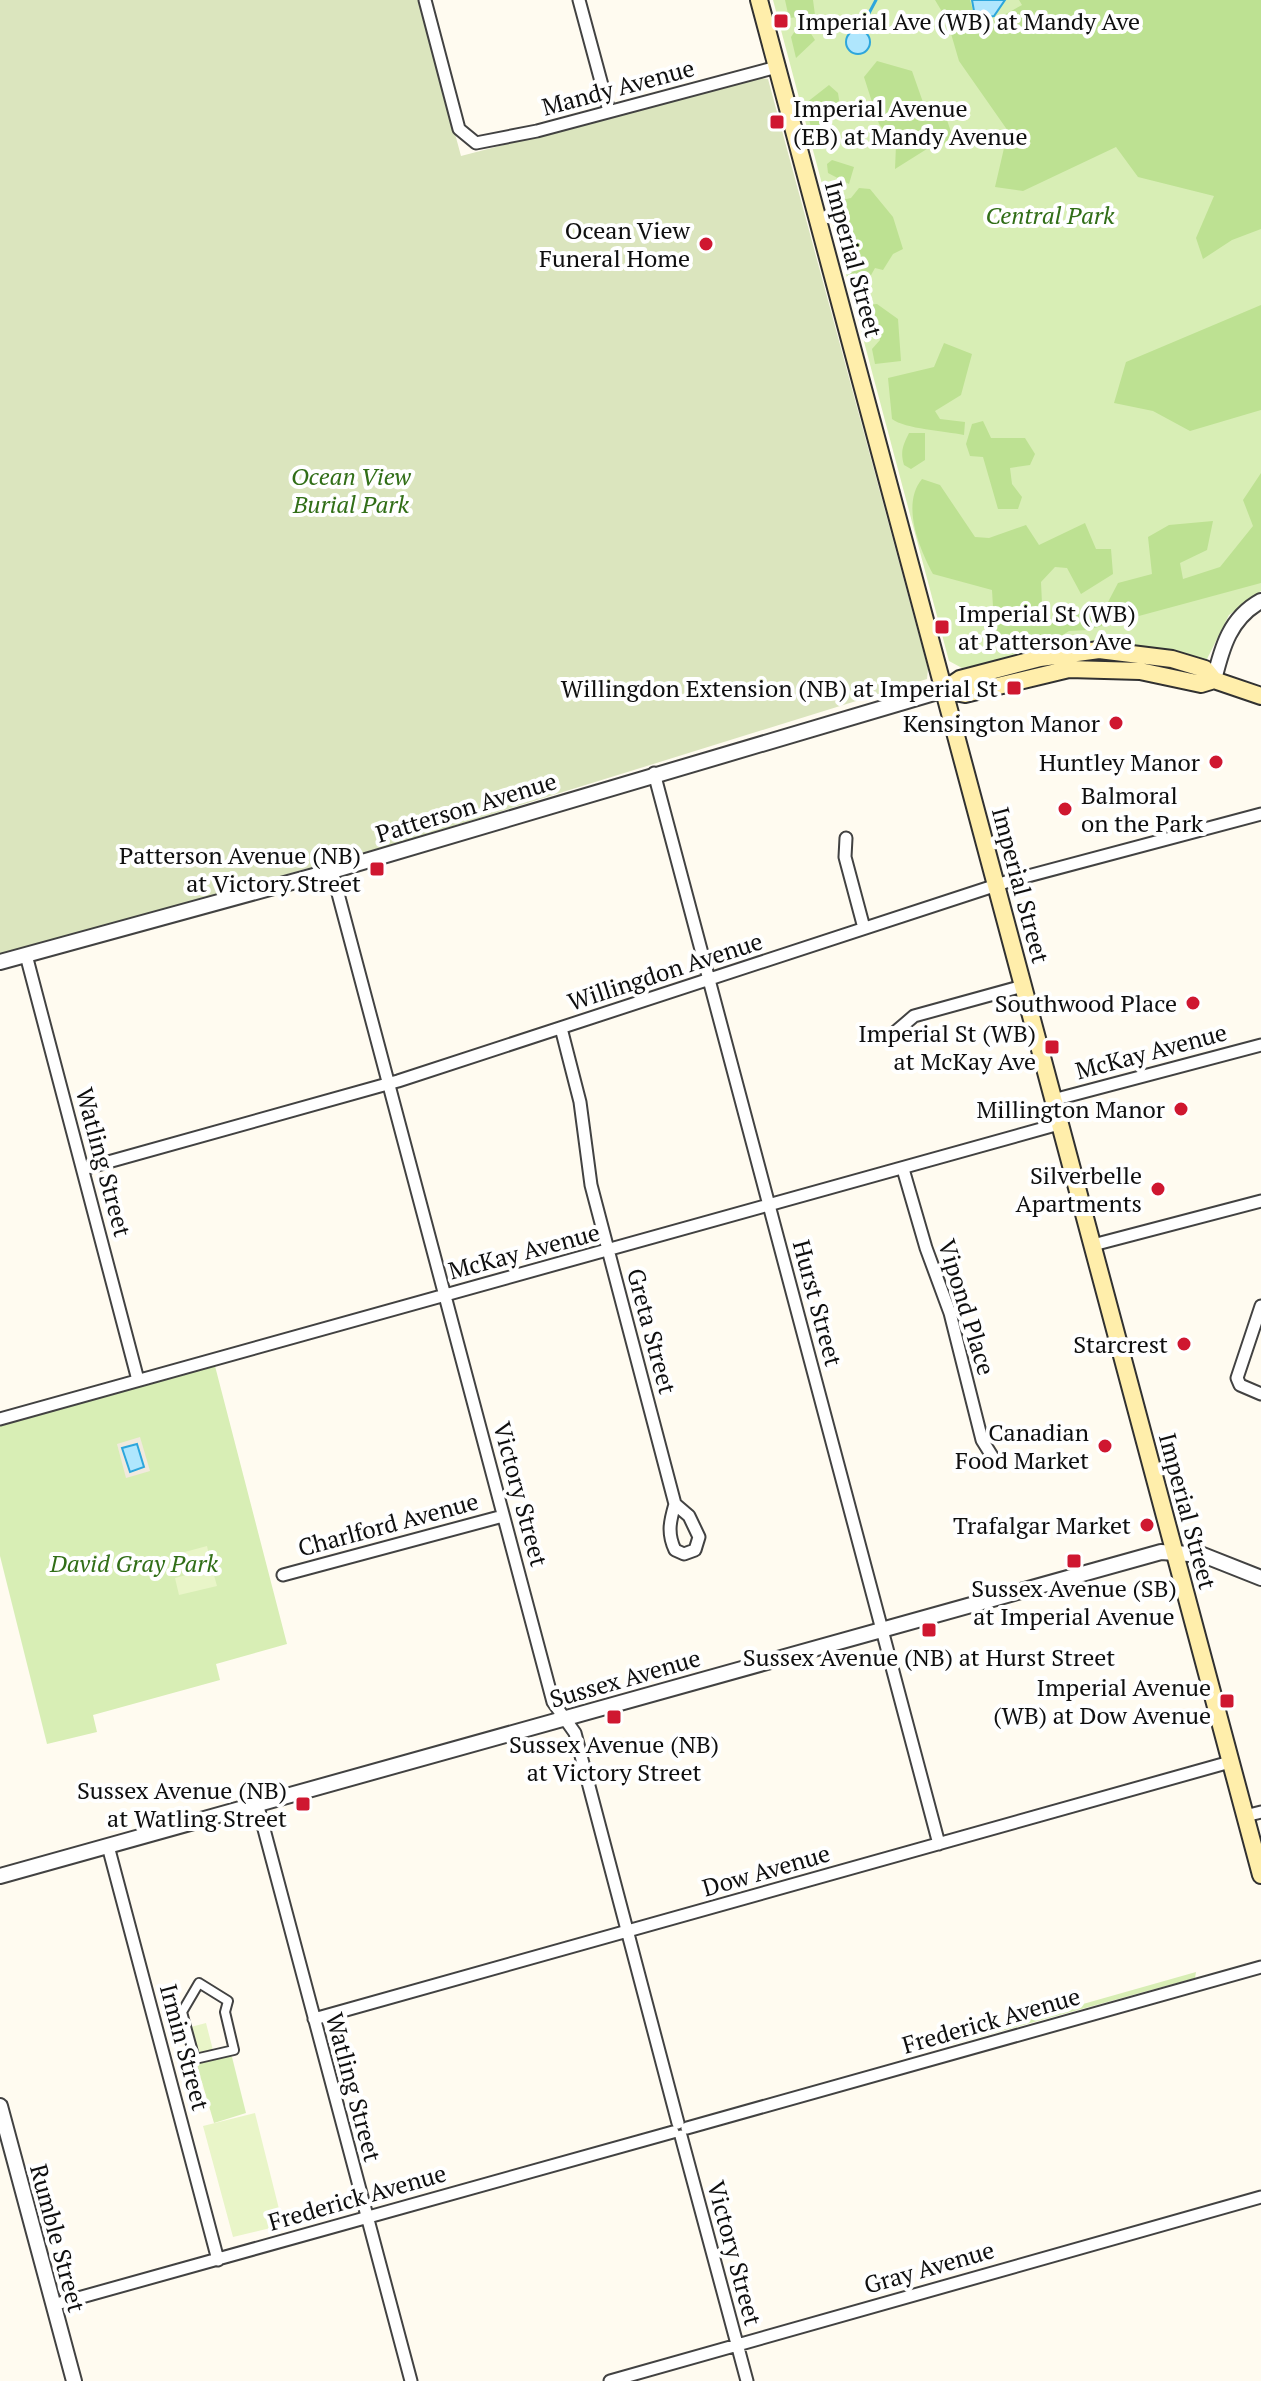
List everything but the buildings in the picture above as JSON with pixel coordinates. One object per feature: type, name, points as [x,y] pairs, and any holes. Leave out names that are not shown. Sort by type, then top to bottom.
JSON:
[{"type":"main road","name":"Imperial Street","points":[[759,0],[1230,1762],[1253,1814],[1261,1875]]},
{"type":"main road","points":[[944,690],[965,694],[1069,669],[1117,668],[1201,684],[1214,680],[1261,696]]},
{"type":"street","name":"Mandy Avenue","points":[[425,0],[459,129],[470,140],[484,144],[777,67]]},
{"type":"street","points":[[579,0],[609,111]]},
{"type":"street","points":[[1214,680],[1228,633],[1241,615],[1261,601]]},
{"type":"street","name":"Patterson Avenue","points":[[0,962],[332,871],[654,773],[944,690]]},
{"type":"street","name":"Hurst Street","points":[[654,773],[939,1844]]},
{"type":"street","name":"Willingdon Avenue","points":[[83,1169],[388,1084],[996,886],[1261,814]]},
{"type":"street","points":[[846,838],[845,857],[864,928]]},
{"type":"street","name":"Victory Street","points":[[332,871],[553,1702],[575,1733],[747,2381]]},
{"type":"street","name":"Watling Street","points":[[26,955],[138,1380]]},
{"type":"street","points":[[893,1034],[914,1016],[1023,986]]},
{"type":"street","name":"Greta Street","points":[[561,1028],[580,1102],[588,1171],[607,1251],[675,1504]]},
{"type":"street","name":"McKay Avenue","points":[[1053,1100],[1261,1045]]},
{"type":"street","name":"McKay Avenue","points":[[0,1419],[1059,1124]]},
{"type":"street","name":"Vipond Place","points":[[903,1169],[921,1235],[950,1313],[982,1440],[992,1456]]},
{"type":"street","points":[[1093,1245],[1261,1201]]},
{"type":"street","points":[[1261,1306],[1237,1382],[1261,1394]]},
{"type":"street","name":"Charlford Avenue","points":[[283,1575],[503,1516]]},
{"type":"street","name":"Sussex Avenue","points":[[0,1876],[1161,1552],[1203,1555],[1261,1578]]},
{"type":"street","name":"Dow Avenue","points":[[314,2019],[1230,1762]]},
{"type":"street","name":"Watling Street","points":[[257,1803],[411,2381]]},
{"type":"street","name":"Irmin Street","points":[[108,1846],[218,2260]]},
{"type":"street","name":"Frederick Avenue","points":[[53,2305],[1261,1967]]},
{"type":"street","points":[[199,1983],[228,2001],[225,2012],[234,2050],[195,2059],[182,2012],[199,1983]]},
{"type":"street","name":"Rumble Street","points":[[0,2106],[5,2144],[74,2381]]},
{"type":"street","name":"Gray Avenue","points":[[610,2381],[1261,2197]]},
{"type":"green space","name":"Ocean View Burial Park","points":[[0,0],[419,0],[461,156],[762,78],[768,79],[928,669],[927,679],[415,838],[0,955]]},
{"type":"green space","name":"Central Park","points":[[773,0],[1261,0],[1261,591],[1229,615],[1206,661],[1137,646],[1078,644],[962,668],[949,661]]},
{"type":"green space","points":[[785,0],[813,0],[815,15],[789,18]]},
{"type":"green space","points":[[935,0],[970,0],[975,18],[995,20],[1022,5],[1019,0],[1261,0],[1261,229],[1232,240],[1203,259],[1196,238],[1214,196],[1138,177],[1116,147],[1023,191],[995,187],[1008,131],[959,61],[947,20]]},
{"type":"green space","points":[[808,29],[815,40],[796,58],[791,37],[795,31]]},
{"type":"green space","points":[[877,61],[912,71],[925,108],[946,117],[954,141],[930,147],[895,169],[896,145],[879,124],[864,77]]},
{"type":"green space","points":[[829,85],[838,93],[840,106],[824,128],[811,128],[806,103]]},
{"type":"green space","points":[[832,160],[854,167],[849,184],[828,173],[827,164]]},
{"type":"green space","points":[[859,188],[870,189],[893,217],[903,249],[893,254],[883,270],[875,268],[870,277],[851,282],[845,272],[844,258],[848,255],[845,239],[840,238],[835,221],[837,201],[851,198]]},
{"type":"green space","points":[[877,304],[898,319],[901,361],[875,364],[872,349],[880,340],[876,322],[863,319],[866,305]]},
{"type":"green space","points":[[1261,305],[1261,410],[1190,431],[1153,411],[1114,403],[1126,362]]},
{"type":"green space","points":[[944,343],[972,354],[961,395],[935,411],[940,419],[965,422],[964,435],[915,427],[892,419],[888,378],[934,367]]},
{"type":"green space","points":[[983,421],[991,438],[1025,438],[1035,454],[1030,465],[1010,468],[1012,484],[1022,497],[1018,509],[998,509],[983,457],[970,456],[966,444],[972,424]]},
{"type":"green space","points":[[909,433],[925,433],[925,460],[911,469],[904,465],[902,456]]},
{"type":"green space","points":[[1261,473],[1261,583],[1087,630],[1069,631],[1055,640],[995,640],[992,590],[933,574],[914,526],[913,501],[922,479],[940,485],[975,537],[989,538],[1026,525],[1039,545],[1085,523],[1096,549],[1111,549],[1113,574],[1081,594],[1067,568],[1055,567],[1041,582],[1043,626],[1107,604],[1118,583],[1152,574],[1148,537],[1169,525],[1213,521],[1207,550],[1180,563],[1183,579],[1220,567],[1253,526],[1243,500]]},
{"type":"green space","name":"David Gray Park","points":[[215,1366],[287,1644],[216,1664],[220,1680],[93,1715],[97,1732],[47,1744],[0,1556],[0,1426]]},
{"type":"green space","points":[[207,1546],[211,1564],[174,1573],[170,1556]]},
{"type":"green space","points":[[212,1568],[217,1586],[179,1595],[175,1578]]},
{"type":"green space","points":[[1196,1972],[1195,1978],[954,2044],[952,2041]]},
{"type":"green space","points":[[206,2023],[214,2054],[195,2059],[187,2028]]},
{"type":"green space","points":[[228,2054],[232,2057],[246,2113],[214,2123],[196,2062]]},
{"type":"green space","points":[[255,2113],[283,2225],[233,2237],[203,2126]]},
{"type":"shaded area","points":[[140,1437],[150,1471],[126,1478],[117,1444]]},
{"type":"water","points":[[972,0],[1005,0],[994,16],[983,18],[974,11]]},
{"type":"water","points":[[853,30],[863,30],[870,37],[870,47],[863,54],[853,54],[846,47],[846,37]]},
{"type":"water","points":[[137,1444],[144,1467],[130,1472],[122,1448]]},
{"type":"waterway","points":[[859,32],[876,0]]},
{"type":"place","name":"Imperial Ave (WB) at Mandy Ave","points":[[781,21]]},
{"type":"place","name":"Imperial Avenue (EB) at Mandy Avenue","points":[[777,122]]},
{"type":"place","name":"Ocean View Funeral Home","points":[[706,244]]},
{"type":"place","name":"Imperial St (WB) at Patterson Ave","points":[[942,627]]},
{"type":"place","name":"Willingdon Extension (NB) at Imperial St","points":[[1014,688]]},
{"type":"place","name":"Kensington Manor","points":[[1116,723]]},
{"type":"place","name":"Huntley Manor","points":[[1216,762]]},
{"type":"place","name":"Balmoral on the Park","points":[[1065,809]]},
{"type":"place","name":"Patterson Avenue (NB) at Victory Street","points":[[377,869]]},
{"type":"place","name":"Southwood Place","points":[[1193,1003]]},
{"type":"place","name":"Imperial St (WB) at McKay Ave","points":[[1052,1047]]},
{"type":"place","name":"Millington Manor","points":[[1181,1109]]},
{"type":"place","name":"Silverbelle Apartments","points":[[1158,1189]]},
{"type":"place","name":"Starcrest","points":[[1184,1344]]},
{"type":"place","name":"Canadian Food Market","points":[[1105,1446]]},
{"type":"place","name":"Trafalgar Market","points":[[1147,1525]]},
{"type":"place","name":"Sussex Avenue (SB) at Imperial Avenue","points":[[1074,1561]]},
{"type":"place","name":"Sussex Avenue (NB) at Hurst Street","points":[[929,1630]]},
{"type":"place","name":"Imperial Avenue (WB) at Dow Avenue","points":[[1227,1701]]},
{"type":"place","name":"Sussex Avenue (NB) at Victory Street","points":[[614,1717]]},
{"type":"place","name":"Sussex Avenue (NB) at Watling Street","points":[[303,1804]]}]
